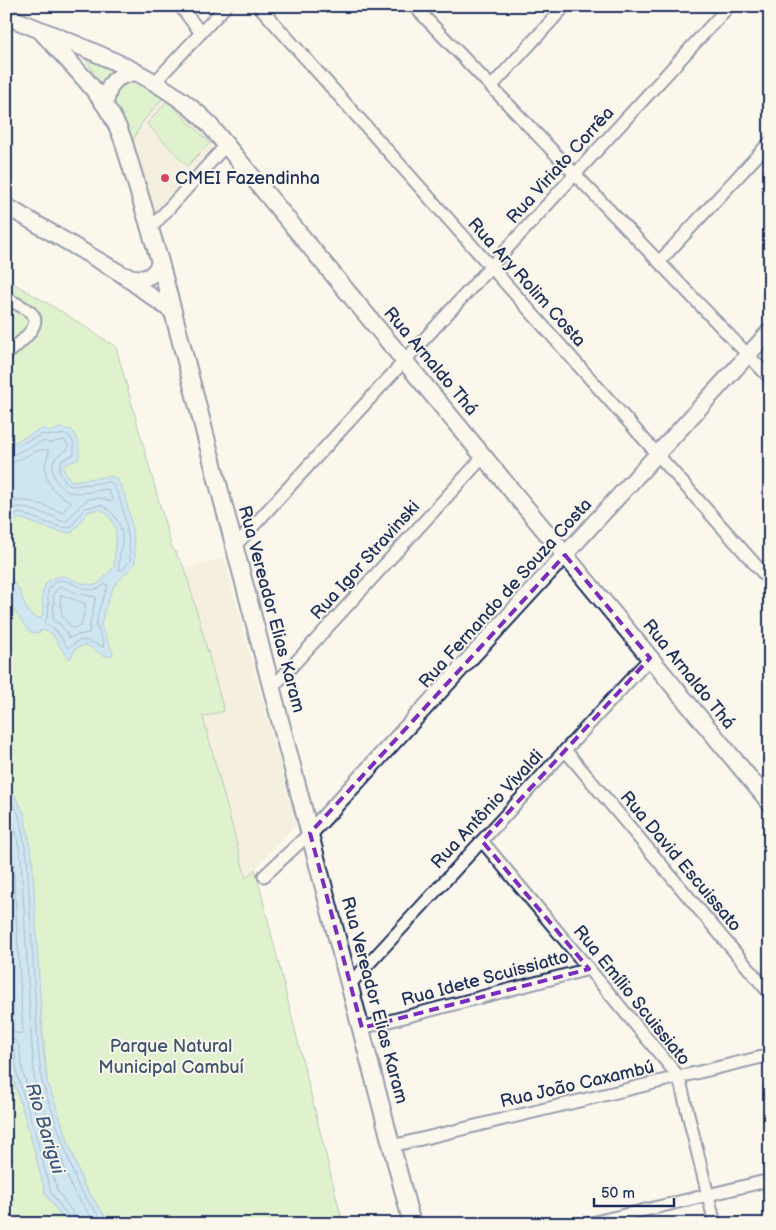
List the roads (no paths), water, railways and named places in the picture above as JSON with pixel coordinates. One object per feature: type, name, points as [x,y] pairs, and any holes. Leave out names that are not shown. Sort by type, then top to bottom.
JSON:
[{"type":"main road","name":"Rua Arnaldo Thá","points":[[6,16],[136,72],[155,82],[196,111],[770,803]]},
{"type":"main road","name":"Rua Vereador Elias Karam","points":[[40,30],[105,104],[121,133],[174,313],[412,1224]]},
{"type":"main road","points":[[105,104],[113,80],[119,76],[136,72]]},
{"type":"street","points":[[180,6],[201,33]]},
{"type":"street","points":[[155,82],[226,6]]},
{"type":"street","name":"Rua Ary Rolim Costa","points":[[259,6],[770,581]]},
{"type":"street","points":[[414,6],[770,378]]},
{"type":"street","points":[[491,87],[565,6]]},
{"type":"street","name":"Rua Viriato Corrêa","points":[[235,546],[729,6]]},
{"type":"street","points":[[659,262],[770,142]]},
{"type":"street","points":[[150,228],[226,145]]},
{"type":"street","points":[[6,206],[120,273],[174,313]]},
{"type":"street","points":[[120,273],[145,278],[157,271],[160,262]]},
{"type":"street","points":[[6,298],[33,314],[36,322],[25,338],[6,355]]},
{"type":"street","name":"Rua Fernando de Souza Costa","points":[[264,876],[310,834],[770,331]]},
{"type":"street","name":"Rua Igor Stravinski","points":[[272,688],[484,456]]},
{"type":"street","name":"Rua Antônio Vivaldi","points":[[350,984],[650,658]]},
{"type":"street","name":"Rua David Escuissato","points":[[565,750],[770,994]]},
{"type":"street","name":"Rua Emílio Scuissiato","points":[[482,841],[679,1077],[715,1224]]},
{"type":"street","name":"Rua Idete Scuissiatto","points":[[362,1028],[589,969]]},
{"type":"street","name":"Rua João Caxambú","points":[[392,1146],[770,1056]]},
{"type":"street","points":[[587,1224],[770,1180]]},
{"type":"water","points":[[44,428],[50,432],[59,428],[72,430],[79,442],[79,459],[64,465],[63,469],[71,481],[112,476],[122,487],[125,497],[133,533],[135,563],[114,586],[104,611],[101,626],[113,653],[112,656],[101,654],[86,645],[76,648],[70,659],[52,633],[41,630],[39,633],[30,632],[6,603],[6,570],[20,591],[28,611],[31,615],[41,618],[43,591],[50,580],[64,576],[81,583],[97,585],[114,567],[115,528],[112,521],[100,509],[88,512],[72,533],[52,529],[19,518],[6,528],[6,446]]},
{"type":"water","name":"Rio Barigui","points":[[6,780],[24,813],[32,856],[43,1047],[47,1081],[83,1184],[110,1224],[67,1224],[46,1195],[12,1075],[6,1029]]},
{"type":"place","name":"CMEI Fazendinha","points":[[165,178]]},
{"type":"park label","name":"Parque Natural Municipal Cambuí","points":[[171,1056]]}]
